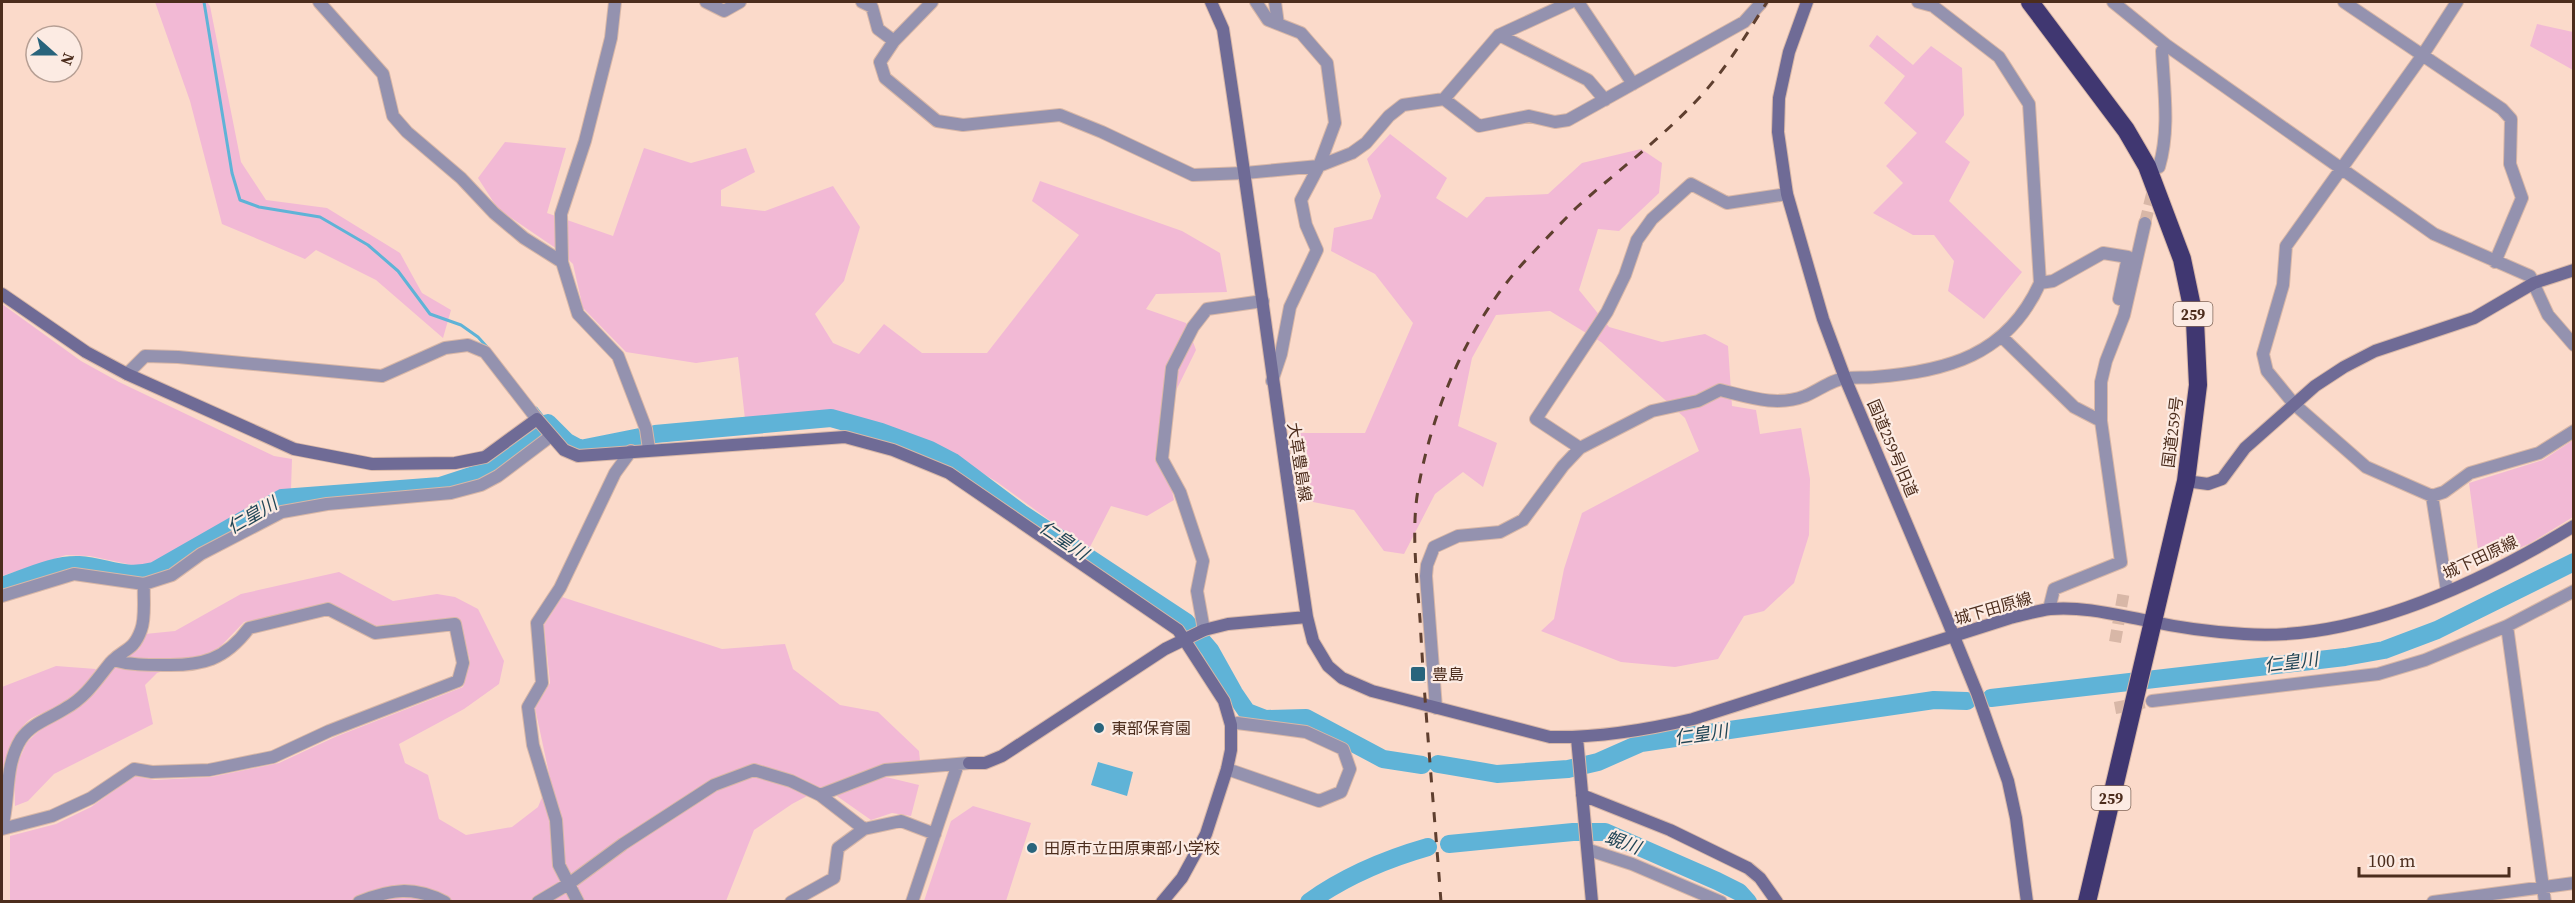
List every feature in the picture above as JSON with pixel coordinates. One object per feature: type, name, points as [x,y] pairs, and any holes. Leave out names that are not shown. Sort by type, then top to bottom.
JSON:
[{"type":"highway","name":"国道259号","points":[[2030,2],[2126,130],[2147,166],[2182,259],[2194,321],[2198,385],[2186,481],[2142,666],[2144,698],[2087,902]]},
{"type":"street","points":[[319,2],[383,74],[393,116],[407,132],[461,178],[494,213],[524,238],[562,261]]},
{"type":"street","points":[[615,2],[611,38],[585,141],[561,214],[562,261],[578,314],[618,356],[646,429],[649,449]]},
{"type":"street","points":[[706,2],[724,11],[740,2]]},
{"type":"street","points":[[861,2],[872,7],[878,29],[894,41]]},
{"type":"street","points":[[932,2],[894,41],[879,62],[885,78],[937,121],[963,125],[1060,115],[1193,175],[1319,166],[1352,153],[1366,143],[1389,116],[1403,105],[1444,99],[1499,35],[1571,2]]},
{"type":"street","name":"大草豊島線","points":[[1211,2],[1223,28],[1263,301],[1272,383],[1307,618],[1313,641],[1328,666],[1342,678],[1372,691],[1550,737],[1577,738]]},
{"type":"street","points":[[1256,2],[1268,20],[1301,33],[1327,63],[1335,123],[1319,166],[1301,200],[1306,225],[1317,250],[1290,307],[1281,354],[1272,383]]},
{"type":"street","points":[[1275,2],[1278,24]]},
{"type":"street","points":[[1578,2],[1633,84]]},
{"type":"street","points":[[1444,99],[1479,126],[1529,116],[1555,122],[1569,120],[1744,22],[1762,2]]},
{"type":"street","name":"国道259号旧道","points":[[1807,2],[1789,52],[1779,98],[1778,132],[1787,194],[1823,319],[1845,378],[1977,693],[2008,781],[2016,818],[2026,902]]},
{"type":"street","points":[[1436,708],[1426,576],[1427,565],[1434,547],[1458,536],[1500,532],[1523,520],[1563,466],[1580,448],[1652,411],[1698,401],[1720,390],[1764,401],[1790,400],[1845,378],[1874,378],[1945,368],[1969,358],[2002,337],[2032,302],[2040,283],[2029,104],[2000,57],[1933,6],[1918,2]]},
{"type":"street","points":[[2113,2],[2166,45],[2434,234],[2530,276],[2548,315],[2574,345]]},
{"type":"street","points":[[2344,2],[2502,109],[2511,119],[2510,165],[2522,198],[2495,262]]},
{"type":"street","points":[[2457,2],[2422,56],[2286,246],[2283,285],[2263,354],[2267,371],[2294,404],[2366,467],[2432,496],[2444,492],[2470,473],[2538,453],[2574,431]]},
{"type":"street","points":[[1499,35],[1588,80],[1605,100]]},
{"type":"street","points":[[2158,167],[2164,149],[2162,51],[2166,45]]},
{"type":"street","points":[[1580,448],[1536,419],[1607,312],[1625,275],[1637,240],[1652,219],[1691,184],[1727,203],[1787,194]]},
{"type":"street","points":[[2049,609],[2054,589],[2121,562],[2101,421],[2102,382],[2106,361],[2124,315],[2145,223]]},
{"type":"street","points":[[2040,283],[2053,281],[2103,253],[2128,256],[2117,307],[2124,315]]},
{"type":"street","points":[[2186,481],[2208,484],[2222,479],[2245,448],[2294,404],[2344,367],[2375,351],[2474,318],[2534,283],[2574,270]]},
{"type":"street","points":[[2,294],[86,352],[127,374],[294,449],[372,465],[455,463],[485,457],[537,419]]},
{"type":"street","points":[[1204,630],[1197,591],[1203,561],[1180,492],[1162,459],[1172,368],[1193,327],[1207,309],[1263,301]]},
{"type":"street","points":[[2002,337],[2074,407],[2101,421]]},
{"type":"street","points":[[127,374],[145,356],[382,376],[445,348],[468,345],[485,352],[551,436],[564,450],[578,456],[649,449],[845,437],[892,450],[949,473],[1178,630],[1224,701],[1231,725],[1232,750],[1227,769],[1206,834],[1194,861],[1162,902]]},
{"type":"street","points":[[2,596],[74,574],[144,584],[172,574],[201,554],[282,512],[327,504],[451,493],[480,485],[498,476],[551,436]]},
{"type":"street","points":[[578,902],[559,865],[556,820],[533,745],[528,706],[542,683],[537,623],[560,588],[615,472],[631,451]]},
{"type":"street","points":[[2432,496],[2447,591]]},
{"type":"street","name":"城下田原線","points":[[1577,738],[1646,730],[1693,718],[2010,618],[2049,609],[2096,611],[2151,622],[2246,634],[2289,633],[2350,626],[2447,591],[2537,548],[2574,526]]},
{"type":"street","points":[[2,829],[7,810],[9,768],[21,739],[37,724],[69,707],[92,688],[113,660],[134,646],[143,627],[144,584]]},
{"type":"street","points":[[2144,698],[2378,674],[2425,660],[2507,626],[2574,591]]},
{"type":"street","points":[[2,829],[62,812],[90,798],[134,769],[152,772],[209,770],[273,757],[329,731],[458,681],[463,663],[455,624],[375,633],[328,609],[249,628],[243,637],[217,657],[194,666],[131,665],[113,660]]},
{"type":"street","points":[[820,795],[885,770],[985,763],[1002,756],[1165,649],[1204,630],[1228,624],[1307,618]]},
{"type":"street","points":[[2507,626],[2545,902]]},
{"type":"street","points":[[1227,769],[1319,801],[1341,792],[1350,769],[1343,749],[1306,732],[1237,723],[1231,725]]},
{"type":"street","points":[[1577,738],[1592,902]]},
{"type":"street","points":[[912,902],[935,834],[964,764]]},
{"type":"street","points":[[538,902],[570,883],[623,844],[714,785],[754,770],[791,781],[820,795],[864,828]]},
{"type":"street","points":[[1582,795],[1670,830],[1748,868],[1760,878],[1777,902]]},
{"type":"street","points":[[791,902],[834,878],[838,848],[864,828],[901,821],[935,834]]},
{"type":"street","points":[[1589,850],[1632,864],[1721,902]]},
{"type":"street","points":[[2433,902],[2574,883]]},
{"type":"street","points":[[359,902],[384,891],[427,893],[445,902]]},
{"type":"shaded area","points":[[155,2],[207,2],[210,6],[241,162],[266,200],[327,208],[400,253],[422,293],[451,310],[443,338],[376,280],[316,250],[305,259],[222,224],[190,101]]},
{"type":"shaded area","points":[[2537,24],[2573,32],[2573,70],[2530,46]]},
{"type":"shaded area","points":[[1877,35],[1913,65],[1931,46],[1962,68],[1964,115],[1945,142],[1970,162],[1949,201],[2022,272],[1984,319],[1948,291],[1954,261],[1934,235],[1913,235],[1873,213],[1903,183],[1886,166],[1917,133],[1884,103],[1905,76],[1869,46]]},
{"type":"shaded area","points":[[1390,134],[1447,178],[1436,198],[1467,218],[1486,197],[1548,194],[1582,163],[1641,149],[1662,163],[1659,193],[1619,231],[1598,229],[1579,290],[1609,327],[1662,342],[1705,334],[1728,346],[1732,406],[1756,410],[1760,434],[1801,428],[1810,479],[1809,535],[1794,583],[1764,611],[1744,616],[1718,659],[1675,667],[1621,662],[1541,631],[1554,619],[1564,569],[1582,513],[1699,451],[1685,418],[1601,342],[1550,311],[1496,315],[1472,358],[1458,426],[1497,443],[1483,487],[1463,472],[1435,494],[1404,554],[1384,551],[1354,510],[1313,502],[1299,433],[1365,433],[1413,323],[1375,274],[1331,251],[1334,228],[1372,219],[1381,196],[1367,159]]},
{"type":"shaded area","points":[[505,142],[566,148],[547,213],[613,236],[644,148],[691,163],[746,148],[755,172],[721,190],[721,206],[765,211],[833,186],[860,227],[844,281],[815,314],[833,343],[859,354],[884,324],[922,353],[987,353],[1079,235],[1032,201],[1040,181],[1182,231],[1220,253],[1227,292],[1156,294],[1146,309],[1186,323],[1196,350],[1161,421],[1155,460],[1170,481],[1174,500],[1147,516],[1111,506],[1089,549],[997,482],[934,444],[832,413],[745,419],[738,357],[696,363],[626,352],[583,308],[573,264],[557,249],[498,209],[478,178]]},
{"type":"shaded area","points":[[2,304],[81,361],[119,382],[274,456],[292,459],[291,489],[146,568],[90,556],[66,555],[2,576]]},
{"type":"shaded area","points":[[2573,440],[2573,517],[2529,544],[2480,564],[2469,483],[2543,460]]},
{"type":"shaded area","points":[[339,572],[393,601],[437,594],[455,597],[478,609],[504,661],[499,684],[464,709],[399,744],[405,763],[428,775],[439,819],[466,835],[512,827],[538,807],[550,778],[535,708],[550,683],[544,625],[562,597],[722,649],[785,644],[793,669],[840,705],[878,712],[919,751],[920,761],[878,767],[886,777],[919,785],[911,816],[892,813],[871,820],[824,787],[792,804],[754,830],[726,901],[10,902],[10,836],[56,824],[91,807],[134,776],[155,780],[211,777],[279,763],[335,737],[463,687],[470,660],[457,618],[375,626],[331,604],[244,622],[221,646],[200,659],[157,673],[145,685],[153,724],[54,774],[28,801],[15,806],[14,771],[27,742],[42,728],[72,712],[96,692],[114,666],[139,649],[145,634],[175,631],[241,594]]},
{"type":"shaded area","points":[[56,666],[96,669],[83,688],[71,700],[27,722],[12,743],[2,774],[2,687]]},
{"type":"shaded area","points":[[973,806],[1031,823],[1006,901],[924,901],[951,821]]},
{"type":"water","points":[[1098,762],[1133,772],[1127,796],[1091,785]]},
{"type":"waterway","points":[[204,2],[232,173],[240,200],[259,207],[320,217],[368,245],[398,271],[430,314],[461,325],[478,337],[487,347]]},
{"type":"waterway","points":[[536,408],[547,422]]},
{"type":"waterway","name":"仁皇川","points":[[655,434],[831,418],[881,432],[930,450],[953,462],[1021,513],[1186,622],[1210,650],[1247,712],[1265,719],[1306,718],[1383,759],[1422,765]]},
{"type":"waterway","name":"仁皇川","points":[[548,423],[567,442],[580,449],[640,437]]},
{"type":"waterway","name":"仁皇川","points":[[2,586],[50,569],[69,565],[133,574],[154,571],[282,498],[440,486],[486,471],[537,433]]},
{"type":"waterway","name":"仁皇川","points":[[1991,698],[2345,657],[2384,650],[2437,630],[2574,562]]},
{"type":"waterway","name":"仁皇川","points":[[1438,764],[1497,774],[1568,769],[1598,762],[1641,743],[1934,700],[1967,701]]},
{"type":"waterway","name":"蜆川","points":[[1449,844],[1573,832],[1605,832],[1717,881],[1739,892],[1748,902]]},
{"type":"waterway","name":"蜆川","points":[[1309,902],[1366,870],[1428,847]]},
{"type":"tunnel","points":[[2145,223],[2154,186]]},
{"type":"tunnel","points":[[2115,642],[2124,591]]},
{"type":"tunnel","points":[[2115,708],[2152,701]]},
{"type":"railway","points":[[1441,902],[1424,690],[1415,538],[1416,505],[1424,459],[1443,398],[1470,338],[1506,284],[1576,208],[1654,141],[1699,98],[1727,64],[1767,2]]},
{"type":"place","name":"豊島","points":[[1418,674]]},
{"type":"place","name":"東部保育園","points":[[1099,728]]},
{"type":"place","name":"田原市立田原東部小学校","points":[[1032,848]]}]
